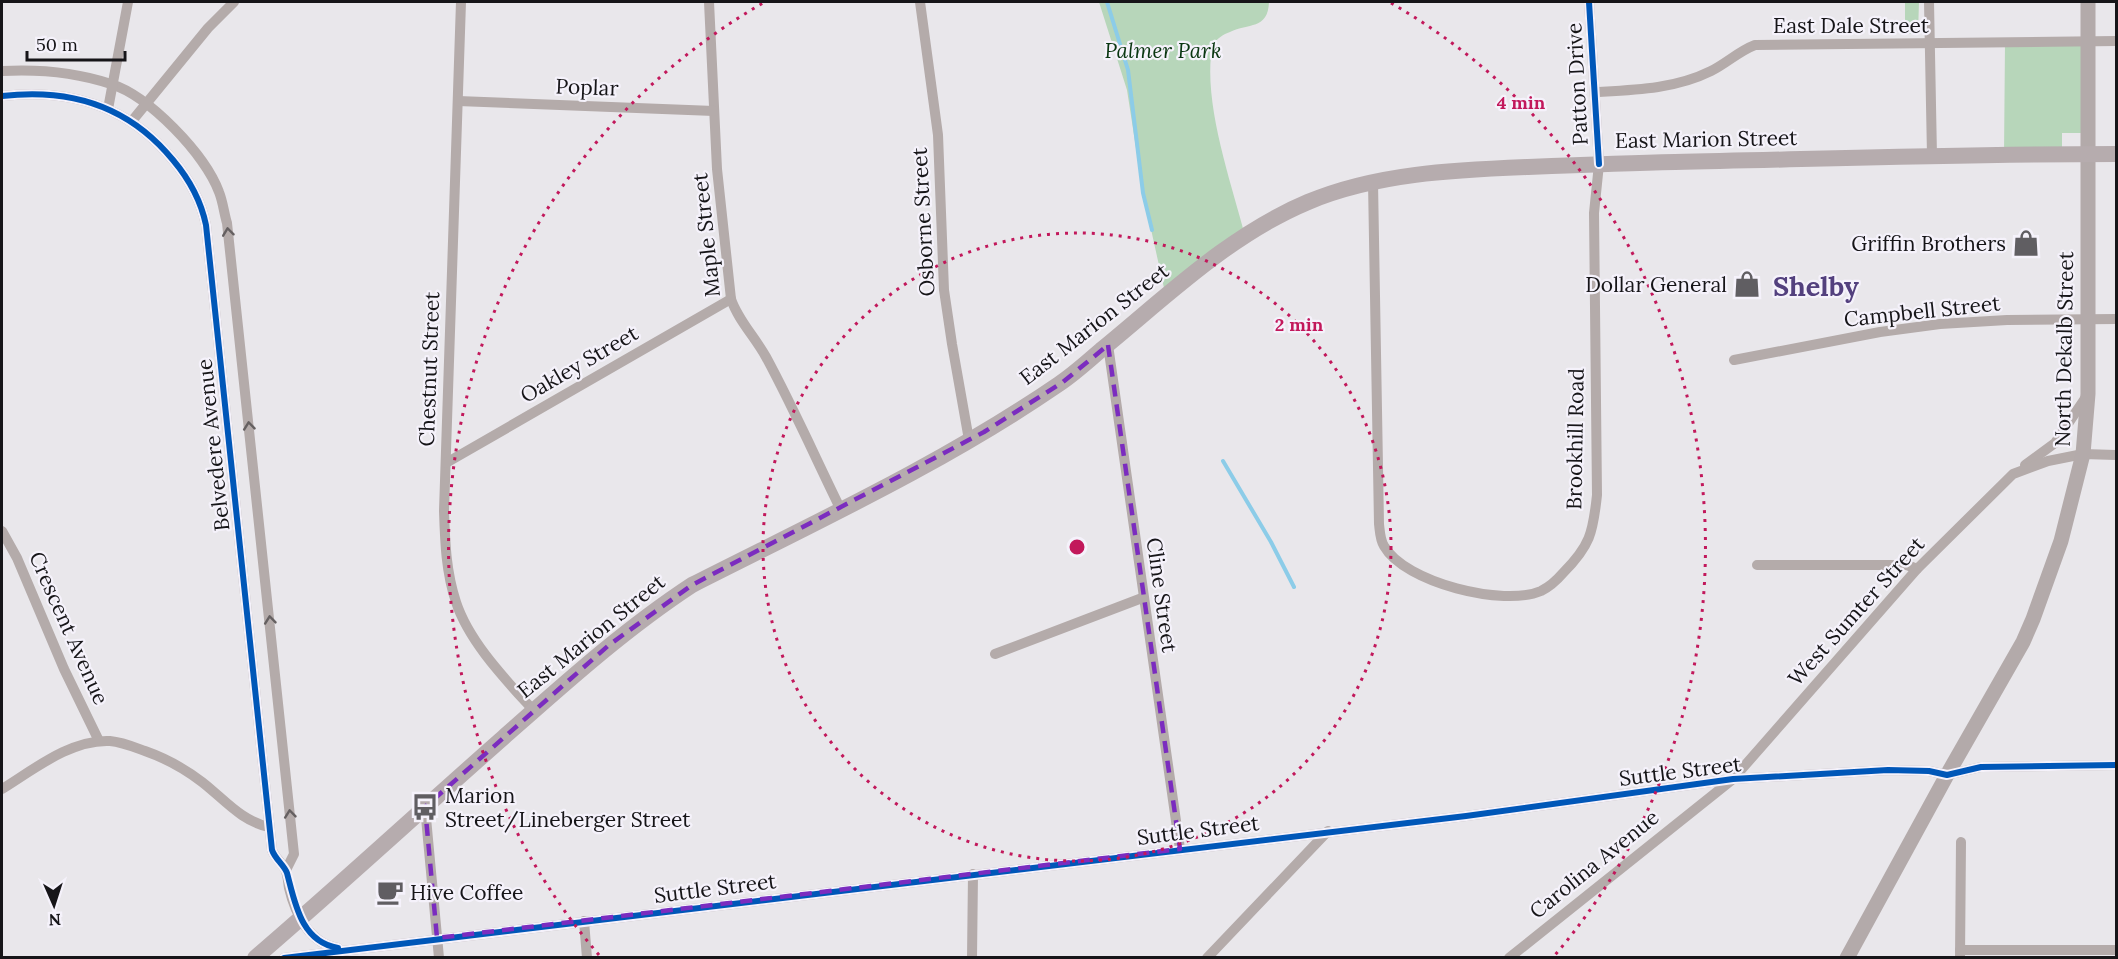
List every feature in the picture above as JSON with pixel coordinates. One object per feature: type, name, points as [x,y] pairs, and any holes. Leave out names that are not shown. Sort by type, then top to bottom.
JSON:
[{"type":"main road","name":"North Dekalb Street","points":[[1847,957],[2023,642],[2061,541],[2083,454],[2088,394],[2088,2]]},
{"type":"main road","name":"East Marion Street","points":[[255,957],[341,885],[425,807],[609,645],[663,604],[693,585],[841,510],[969,440],[1063,382],[1216,256],[1266,222],[1305,202],[1338,190],[1373,182],[1466,170],[1599,164],[2116,154]]},
{"type":"street","points":[[108,108],[128,2]]},
{"type":"street","points":[[132,122],[208,28],[234,2]]},
{"type":"street","name":"Chestnut Street","points":[[461,2],[445,549],[456,604],[471,633],[502,675],[534,711]]},
{"type":"street","name":"Maple Street","points":[[709,2],[717,169],[731,298],[736,312],[764,355],[784,392],[841,510]]},
{"type":"street","name":"Osborne Street","points":[[920,2],[938,135],[944,290],[969,440]]},
{"type":"street","name":"Patton Drive","points":[[1589,2],[1599,164]]},
{"type":"street","points":[[1929,2],[1932,156]]},
{"type":"street","name":"East Dale Street","points":[[1596,92],[1648,89],[1694,78],[1755,45],[2116,41]]},
{"type":"street","name":"Belvedere Avenue","points":[[2,71],[42,70],[113,84],[147,103],[191,147],[204,164],[219,191],[227,223],[294,851],[286,870]]},
{"type":"street","name":"Belvedere Avenue","points":[[2,96],[30,93],[50,94],[108,108],[152,135],[190,182],[198,199],[206,225],[269,827],[273,853],[286,870],[291,895],[300,919]]},
{"type":"street","name":"Poplar","points":[[458,101],[714,111]]},
{"type":"street","name":"Brookhill Road","points":[[1373,182],[1381,538],[1384,547],[1407,567],[1439,583],[1487,595],[1516,596],[1542,590],[1558,579],[1580,557],[1591,534],[1594,520],[1597,495],[1594,213],[1599,164]]},
{"type":"street","name":"Oakley Street","points":[[446,464],[731,298]]},
{"type":"street","points":[[216,319],[237,317]]},
{"type":"street","name":"Campbell Street","points":[[1734,360],[1881,332],[1940,324],[2116,319]]},
{"type":"street","name":"Cline Street","points":[[1107,345],[1179,849]]},
{"type":"street","name":"West Sumter Street","points":[[1732,779],[1917,569],[2013,474],[2055,442],[2074,418],[2088,394]]},
{"type":"street","name":"West Sumter Street","points":[[2013,474],[2048,461],[2083,454],[2116,455]]},
{"type":"street","name":"Crescent Avenue","points":[[2,531],[17,558],[64,669],[99,741]]},
{"type":"street","points":[[1757,565],[1907,565],[1917,569]]},
{"type":"street","points":[[244,578],[265,577]]},
{"type":"street","points":[[995,654],[1142,598]]},
{"type":"street","points":[[2,789],[73,748],[99,741],[111,741],[130,746],[173,764],[201,781],[247,819],[269,827]]},
{"type":"street","name":"Suttle Street","points":[[284,957],[1466,816],[1732,779],[1888,770],[1929,771],[1947,775],[1981,767],[2116,765]]},
{"type":"street","name":"Carolina Avenue","points":[[1509,957],[1732,779]]},
{"type":"street","points":[[425,807],[439,957]]},
{"type":"street","points":[[1207,957],[1328,831]]},
{"type":"street","points":[[1961,842],[1960,954],[2116,950]]},
{"type":"street","points":[[972,957],[973,874]]},
{"type":"street","points":[[300,919],[322,944],[347,950]]},
{"type":"street","points":[[584,921],[587,957]]},
{"type":"highlighted area","points":[[1108,345],[1180,849],[437,938],[425,807],[609,645],[692,585],[984,432],[1063,382]]},
{"type":"green space","name":"Palmer Park","points":[[1099,2],[1269,2],[1268,11],[1261,21],[1227,33],[1213,43],[1210,65],[1214,114],[1219,140],[1245,236],[1166,297],[1143,193],[1127,90]]},
{"type":"green space","points":[[1905,2],[1919,2],[1918,33],[1905,34]]},
{"type":"green space","points":[[2088,42],[2088,133],[2062,133],[2062,154],[2004,155],[2005,43]]},
{"type":"waterway","points":[[1107,2],[1128,70],[1143,193],[1152,230]]},
{"type":"waterway","points":[[1223,461],[1271,542],[1294,587]]},
{"type":"cycle path","points":[[1589,2],[1599,164]]},
{"type":"cycle path","points":[[2,96],[27,94],[74,98],[117,114],[156,141],[184,175],[198,199],[206,225],[272,850],[287,873],[297,908],[308,930],[316,938],[338,948]]},
{"type":"cycle path","points":[[284,958],[1466,816],[1733,779],[1888,770],[1929,771],[1947,775],[1981,767],[2116,765]]},
{"type":"place","name":"Griffin Brothers","points":[[2026,243]]},
{"type":"place","name":"Dollar General","points":[[1747,284]]},
{"type":"place","name":"Marion Street/Lineberger Street","points":[[425,807]]},
{"type":"place","name":"Hive Coffee","points":[[390,892]]},
{"type":"district","name":"Shelby","points":[[1816,286]]}]
